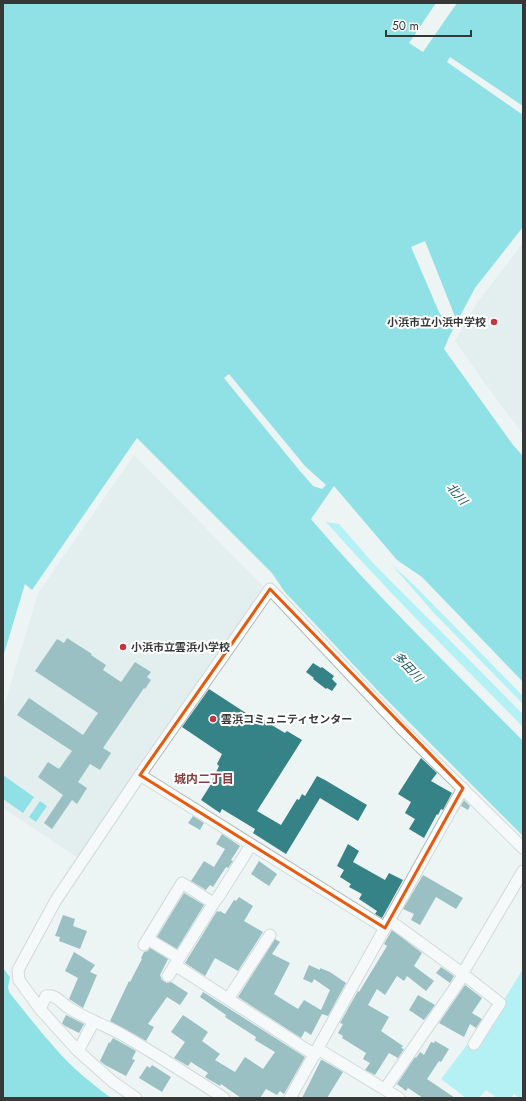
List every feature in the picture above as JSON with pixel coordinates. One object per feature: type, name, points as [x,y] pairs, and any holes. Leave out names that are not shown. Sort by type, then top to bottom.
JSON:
[{"type":"street","points":[[136,1098],[113,1082],[78,1051],[40,1009],[19,980],[18,970],[56,900],[140,775],[270,589],[401,728],[523,848]]},
{"type":"street","points":[[140,775],[252,844],[387,924],[463,974],[500,1003],[474,1044]]},
{"type":"street","points":[[290,1098],[463,788]]},
{"type":"street","points":[[168,976],[213,903],[252,844]]},
{"type":"street","points":[[385,1089],[463,974],[523,871]]},
{"type":"street","points":[[213,903],[182,883],[146,942],[177,962],[228,999],[317,1052],[399,1098]]},
{"type":"street","points":[[228,999],[270,935]]},
{"type":"street","points":[[40,1009],[46,996],[50,995],[56,997],[69,1008],[145,1048],[224,1098]]},
{"type":"street","points":[[78,1051],[94,1021]]},
{"type":"highlighted area","points":[[270,589],[463,788],[385,928],[140,775]]},
{"type":"shaded area","name":"小浜市立小浜中学校","points":[[523,243],[523,434],[455,341],[476,304]]},
{"type":"shaded area","name":"小浜市立雲浜小学校","points":[[134,455],[265,588],[78,858],[3,808],[3,709],[38,593]]},
{"type":"shaded area","points":[[326,522],[339,524],[373,563],[523,714],[523,727],[398,600]]},
{"type":"shaded area","points":[[391,564],[414,585],[523,696],[523,704],[434,613]]},
{"type":"shaded area","points":[[523,969],[523,1098],[519,1098],[514,1094],[511,1098],[497,1098],[486,1090],[479,1098],[466,1098],[441,1079],[469,1042],[497,1011]]},
{"type":"water","points":[[3,3],[523,3],[523,227],[475,288],[444,349],[513,445],[523,456],[523,682],[422,577],[397,560],[334,486],[311,519],[388,604],[523,741],[523,836],[380,693],[284,591],[272,573],[137,438],[32,590],[25,584],[3,657]]},
{"type":"water","points":[[3,775],[34,797],[23,813],[3,799]]},
{"type":"water","points":[[40,801],[47,806],[36,822],[29,817]]},
{"type":"water","points":[[3,968],[10,977],[8,987],[9,992],[37,1027],[68,1062],[111,1098],[3,1098]]},
{"type":"pier","points":[[436,3],[457,3],[423,52],[409,43]]},
{"type":"pier","points":[[450,57],[523,106],[523,115],[447,62]]},
{"type":"pier","points":[[425,241],[456,319],[449,329],[439,312],[411,247]]},
{"type":"pier","points":[[229,374],[305,466],[326,485],[322,489],[313,486],[224,378]]},
{"type":"building","points":[[67,638],[106,665],[103,670],[121,682],[135,662],[151,672],[147,677],[151,680],[103,748],[111,753],[100,770],[90,764],[78,782],[87,788],[77,804],[72,800],[52,829],[44,823],[63,795],[38,777],[48,762],[59,769],[72,751],[17,715],[29,698],[83,735],[98,713],[35,671],[57,639],[64,643]]},
{"type":"building","points":[[313,663],[321,668],[322,667],[334,676],[332,679],[337,684],[332,691],[327,688],[326,689],[306,672]]},
{"type":"building","points":[[209,689],[252,717],[253,714],[285,733],[287,731],[302,740],[257,811],[281,825],[297,799],[299,800],[302,794],[305,796],[317,776],[367,805],[358,821],[320,798],[286,854],[253,833],[255,829],[222,809],[220,813],[201,800],[213,781],[219,766],[217,764],[222,754],[182,727]]},
{"type":"building","points":[[421,758],[437,773],[431,781],[452,793],[443,810],[441,809],[438,815],[437,814],[424,838],[409,829],[415,819],[405,813],[411,802],[398,794]]},
{"type":"building","points":[[464,800],[470,806],[468,810],[461,806],[455,816]]},
{"type":"building","points":[[193,816],[204,823],[200,830],[188,823]]},
{"type":"building","points":[[222,834],[240,846],[228,868],[226,867],[213,887],[210,885],[206,890],[191,881],[204,861],[214,867],[225,849],[216,844]]},
{"type":"building","points":[[348,844],[359,851],[353,862],[385,880],[389,873],[403,880],[382,918],[375,914],[377,911],[359,899],[362,894],[349,887],[351,884],[340,877],[344,870],[337,866]]},
{"type":"building","points":[[259,861],[277,874],[269,886],[251,874]]},
{"type":"building","points":[[423,875],[463,898],[456,909],[436,897],[420,925],[411,920],[414,914],[403,909]]},
{"type":"building","points":[[184,893],[204,905],[177,949],[157,937]]},
{"type":"building","points":[[239,897],[253,906],[244,921],[263,932],[238,971],[215,958],[205,976],[185,963],[217,911],[225,914],[234,900],[236,901]]},
{"type":"building","points":[[63,915],[75,919],[73,926],[87,931],[80,949],[59,941],[60,937],[55,936]]},
{"type":"building","points":[[392,930],[422,953],[414,966],[434,981],[426,991],[407,976],[404,981],[397,976],[385,995],[377,989],[368,1005],[389,1017],[381,1031],[403,1046],[401,1048],[404,1049],[398,1058],[389,1053],[375,1075],[365,1070],[370,1063],[363,1059],[366,1053],[342,1038],[343,1036],[338,1033],[343,1024],[340,1023],[358,991],[359,992],[387,946],[384,944]]},
{"type":"building","points":[[275,939],[280,942],[272,954],[290,963],[274,994],[298,1009],[304,1000],[321,1010],[330,990],[314,979],[312,983],[303,979],[309,965],[320,970],[320,968],[330,972],[346,983],[328,1016],[322,1014],[311,1035],[305,1031],[301,1038],[238,997]]},
{"type":"building","points":[[150,948],[168,959],[160,975],[162,980],[167,983],[171,982],[188,993],[180,1005],[167,997],[148,1024],[154,1027],[146,1041],[110,1021],[129,981],[130,982],[142,959],[141,958],[144,952],[148,951]]},
{"type":"building","points":[[74,952],[95,965],[90,972],[97,975],[83,1008],[69,999],[78,978],[65,971]]},
{"type":"building","points":[[441,967],[454,976],[450,983],[436,973]]},
{"type":"building","points":[[465,985],[482,998],[472,1013],[482,1019],[476,1028],[470,1024],[464,1037],[439,1023]]},
{"type":"building","points":[[203,992],[305,1057],[284,1094],[280,1091],[277,1095],[266,1089],[260,1098],[241,1098],[221,1084],[220,1086],[205,1077],[208,1073],[191,1062],[188,1066],[174,1058],[185,1042],[171,1032],[183,1015],[208,1032],[202,1041],[220,1054],[215,1060],[235,1072],[245,1057],[263,1069],[275,1052],[255,1040],[256,1037],[225,1017],[226,1015],[200,997]]},
{"type":"building","points":[[418,995],[435,1005],[424,1020],[409,1010]]},
{"type":"building","points":[[66,1015],[84,1024],[79,1033],[62,1023]]},
{"type":"building","points":[[113,1038],[136,1051],[132,1059],[135,1060],[126,1076],[100,1061],[109,1042],[110,1043]]},
{"type":"building","points":[[435,1041],[449,1049],[441,1062],[439,1061],[427,1079],[455,1098],[423,1098],[408,1088],[406,1091],[397,1084],[415,1057],[416,1058],[420,1052],[424,1055],[431,1042],[434,1043]]},
{"type":"building","points":[[321,1060],[343,1072],[327,1098],[302,1098]]},
{"type":"building","points":[[152,1065],[171,1077],[162,1092],[139,1078],[147,1066],[150,1068]]},
{"type":"place","name":"小浜市立小浜中学校","points":[[494,322]]},
{"type":"place","name":"小浜市立雲浜小学校","points":[[123,647]]},
{"type":"place","name":"雲浜コミュニティセンター","points":[[213,719]]},
{"type":"district","name":"城内二丁目","points":[[204,779]]},
{"type":"water label","name":"北川","points":[[457,494]]},
{"type":"water label","name":"多田川","points":[[408,667]]}]
